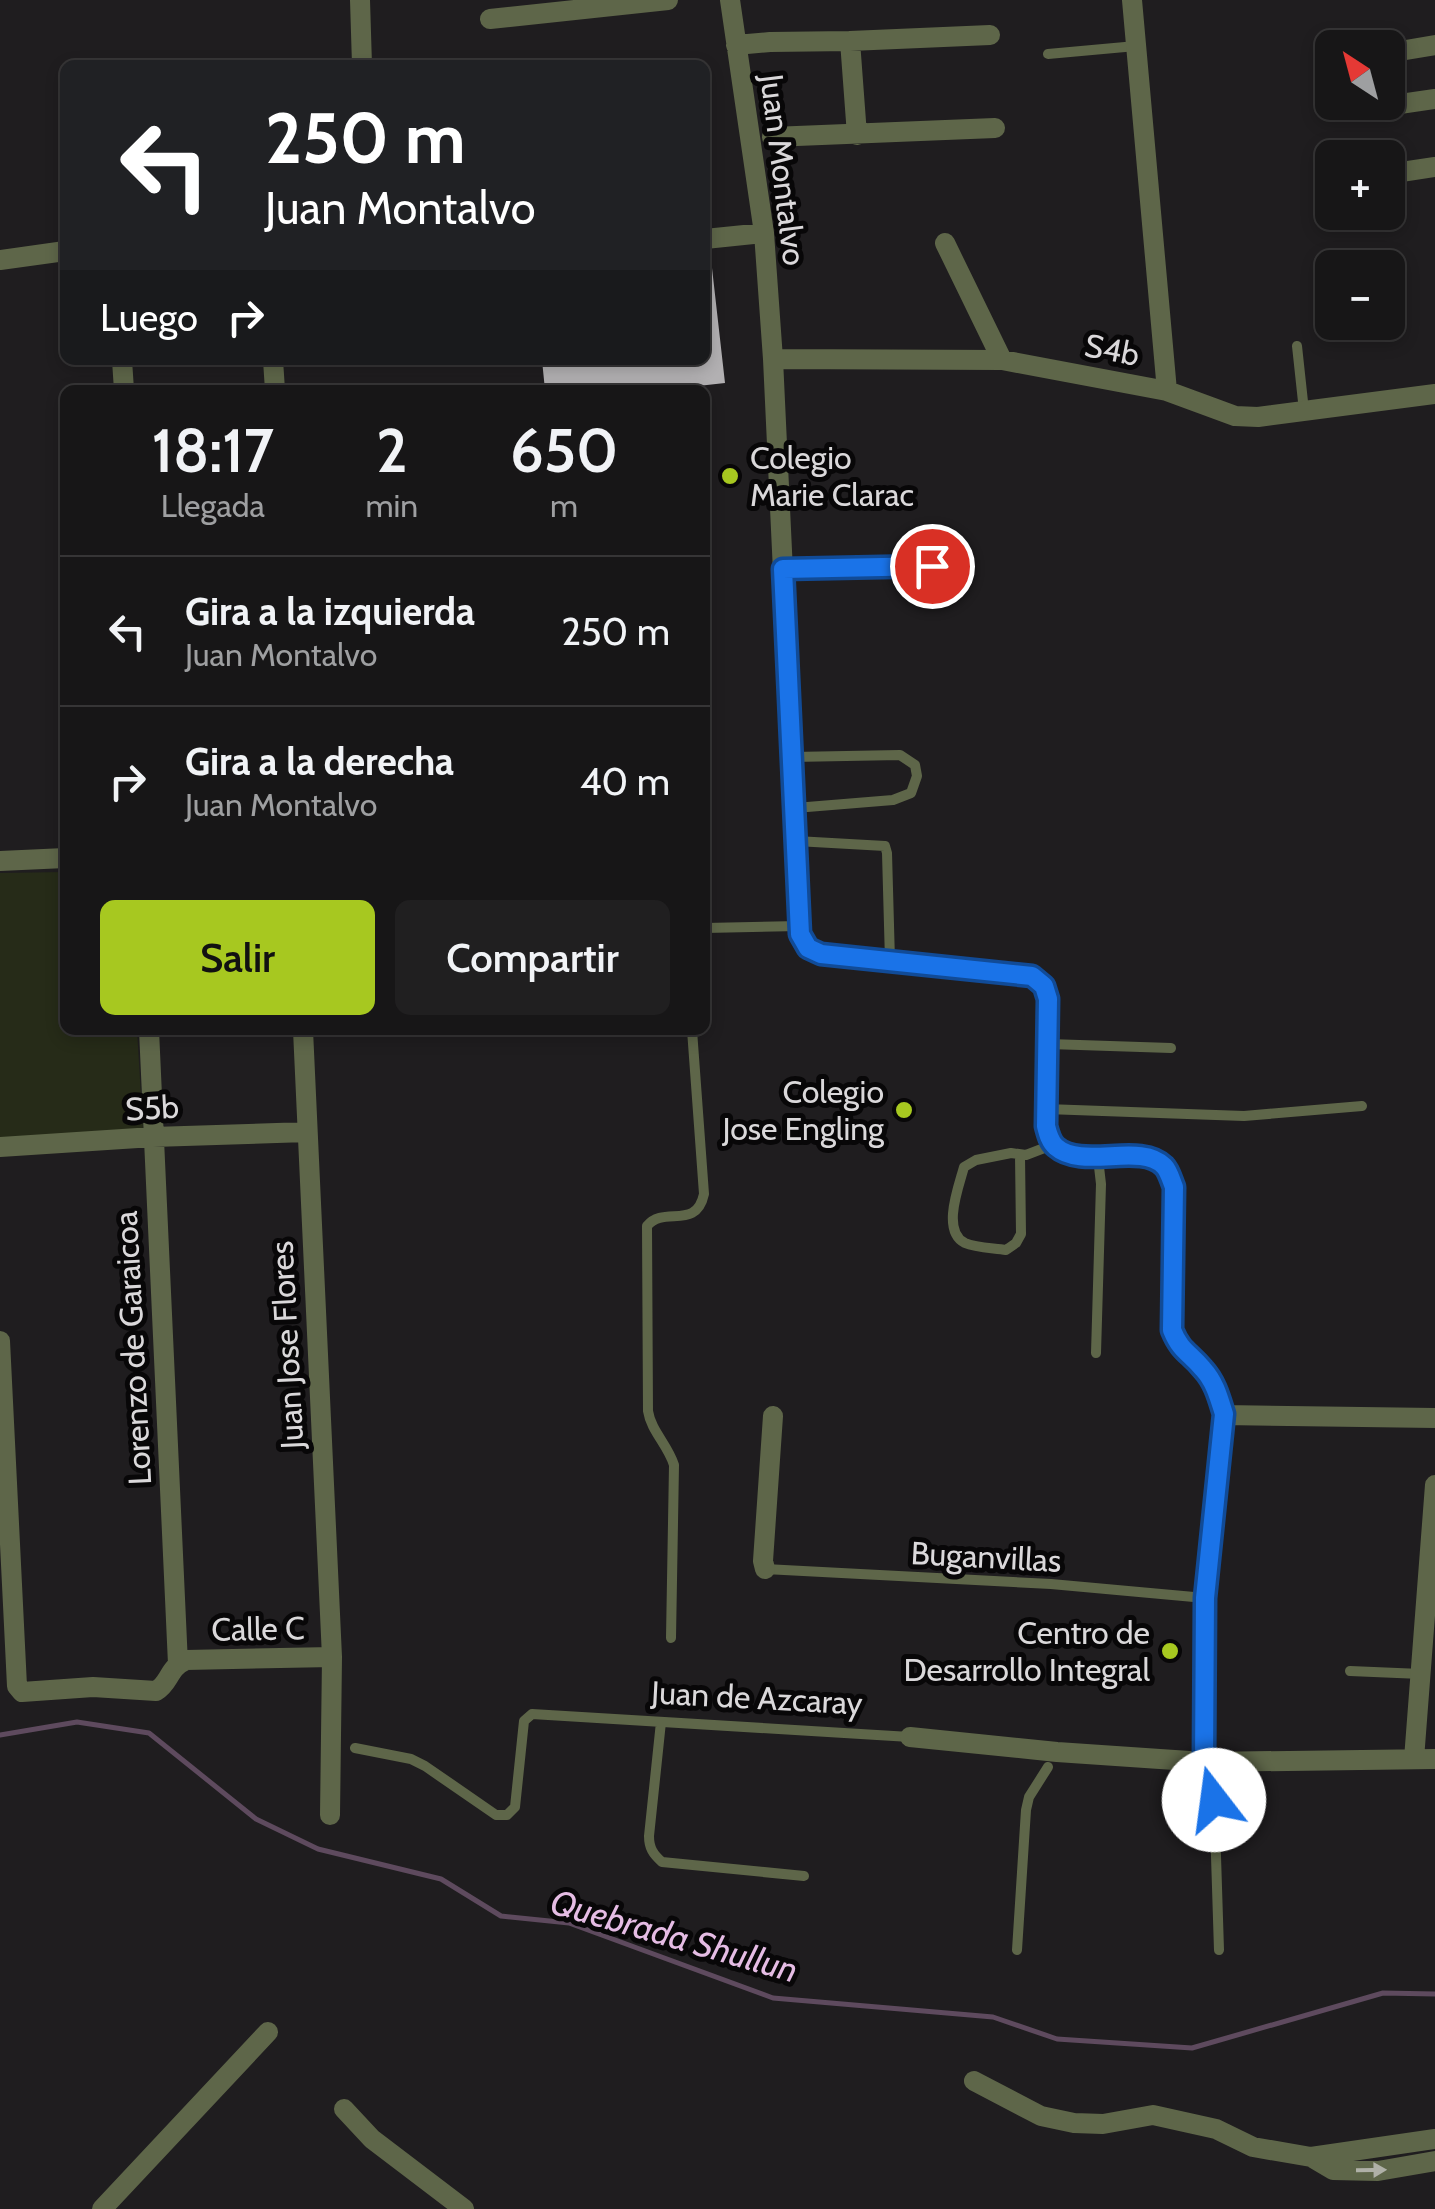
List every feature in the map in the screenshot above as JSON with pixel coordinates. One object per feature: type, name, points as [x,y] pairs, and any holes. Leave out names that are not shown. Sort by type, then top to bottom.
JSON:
[{"type":"street","points":[[360,0],[362,60]]},
{"type":"street","points":[[490,19],[668,0]]},
{"type":"street","name":"Juan Montalvo","points":[[730,0],[764,232],[800,926]]},
{"type":"street","points":[[1132,0],[1167,391]]},
{"type":"street","points":[[736,46],[990,35]]},
{"type":"street","points":[[850,42],[856,135]]},
{"type":"street","points":[[1405,50],[1435,45]]},
{"type":"street","points":[[1405,103],[1435,98]]},
{"type":"street","points":[[772,137],[995,128]]},
{"type":"street","points":[[1405,171],[1435,166]]},
{"type":"street","points":[[710,238],[764,232]]},
{"type":"street","points":[[946,243],[1002,360]]},
{"type":"street","points":[[0,260],[60,252]]},
{"type":"street","name":"S4b","points":[[773,359],[1002,360],[1167,391],[1235,416],[1435,394]]},
{"type":"street","points":[[783,569],[932,566]]},
{"type":"street","points":[[0,860],[60,858]]},
{"type":"street","points":[[800,926],[808,948],[821,954],[1032,976],[1044,986],[1048,999],[1046,1126],[1052,1145],[1065,1153],[1098,1157],[1152,1157],[1166,1167],[1174,1187],[1172,1330],[1179,1347],[1204,1369],[1224,1414],[1205,1598],[1209,1762]]},
{"type":"street","name":"Lorenzo de Garaicoa","points":[[149,1035],[178,1664]]},
{"type":"street","name":"Juan Jose Flores","points":[[304,1035],[332,1657],[330,1815]]},
{"type":"street","name":"S5b","points":[[0,1148],[153,1137],[307,1132]]},
{"type":"street","name":"Calle C","points":[[0,1341],[17,1686],[22,1692],[93,1687],[156,1691],[163,1687],[172,1669],[186,1660],[332,1657]]},
{"type":"street","points":[[1224,1414],[1435,1418]]},
{"type":"street","points":[[765,1569],[772,1416]]},
{"type":"street","points":[[1425,1759],[1422,1674],[1435,1485]]},
{"type":"street","name":"Juan de Azcaray","points":[[910,1737],[1052,1759],[1425,1759]]},
{"type":"street","points":[[102,2209],[268,2032]]},
{"type":"street","points":[[974,2081],[1041,2116],[1103,2124],[1152,2115],[1216,2128],[1253,2147],[1310,2157],[1435,2139]]},
{"type":"street","points":[[344,2109],[372,2139],[464,2209]]},
{"type":"street","points":[[1310,2157],[1333,2170],[1378,2171],[1435,2161]]},
{"type":"lane","points":[[1048,54],[1136,46]]},
{"type":"lane","points":[[1296,346],[1304,411]]},
{"type":"lane","points":[[792,758],[900,755],[914,765],[917,776],[911,793],[893,800],[795,808]]},
{"type":"lane","points":[[796,841],[885,846],[890,962]]},
{"type":"lane","points":[[710,928],[800,926]]},
{"type":"lane","points":[[671,1638],[674,1465],[648,1410],[647,1226],[656,1218],[688,1216],[702,1203],[692,1035]]},
{"type":"lane","points":[[1048,1044],[1170,1048]]},
{"type":"lane","points":[[1046,1109],[1244,1116],[1362,1106]]},
{"type":"lane","points":[[1020,1156],[1021,1234],[1016,1243],[1006,1250],[964,1243],[951,1220],[964,1167],[976,1160],[1011,1153],[1020,1156],[1052,1145]]},
{"type":"lane","points":[[1096,1353],[1101,1184],[1098,1157]]},
{"type":"lane","name":"Buganvillas","points":[[765,1569],[1050,1584],[1205,1598]]},
{"type":"lane","points":[[1350,1671],[1422,1674]]},
{"type":"lane","name":"Juan de Azcaray","points":[[355,1748],[411,1759],[496,1815],[507,1816],[515,1807],[524,1721],[532,1714],[910,1737]]},
{"type":"lane","points":[[660,1722],[649,1836],[655,1856],[662,1862],[804,1876]]},
{"type":"lane","points":[[1017,1950],[1028,1796],[1052,1759]]},
{"type":"lane","points":[[1209,1762],[1218,1950]]},
{"type":"green space","points":[[60,872],[60,1035],[137,1035],[143,1128],[0,1139],[0,873]]},
{"type":"building","points":[[710,268],[725,383],[544,385],[542,365],[710,365]]},
{"type":"waterway","name":"Quebrada Shullun","points":[[0,1735],[77,1722],[149,1733],[256,1819],[318,1849],[441,1879],[501,1916],[569,1923],[773,1998],[993,2017],[1057,2039],[1192,2048],[1383,1993],[1435,1994]]},
{"type":"place","name":"Colegio Marie Clarac","points":[[730,476]]},
{"type":"place","name":"Colegio Jose Engling","points":[[904,1110]]},
{"type":"place","name":"Centro de Desarrollo Integral","points":[[1170,1651]]},
{"type":"route","points":[[932,566],[783,569],[800,934],[808,948],[821,954],[1032,976],[1044,986],[1048,999],[1046,1126],[1052,1145],[1065,1153],[1098,1157],[1152,1157],[1166,1167],[1174,1187],[1172,1330],[1179,1347],[1204,1369],[1224,1414],[1205,1598],[1204,1762],[1214,1762],[1214,1800]]}]
